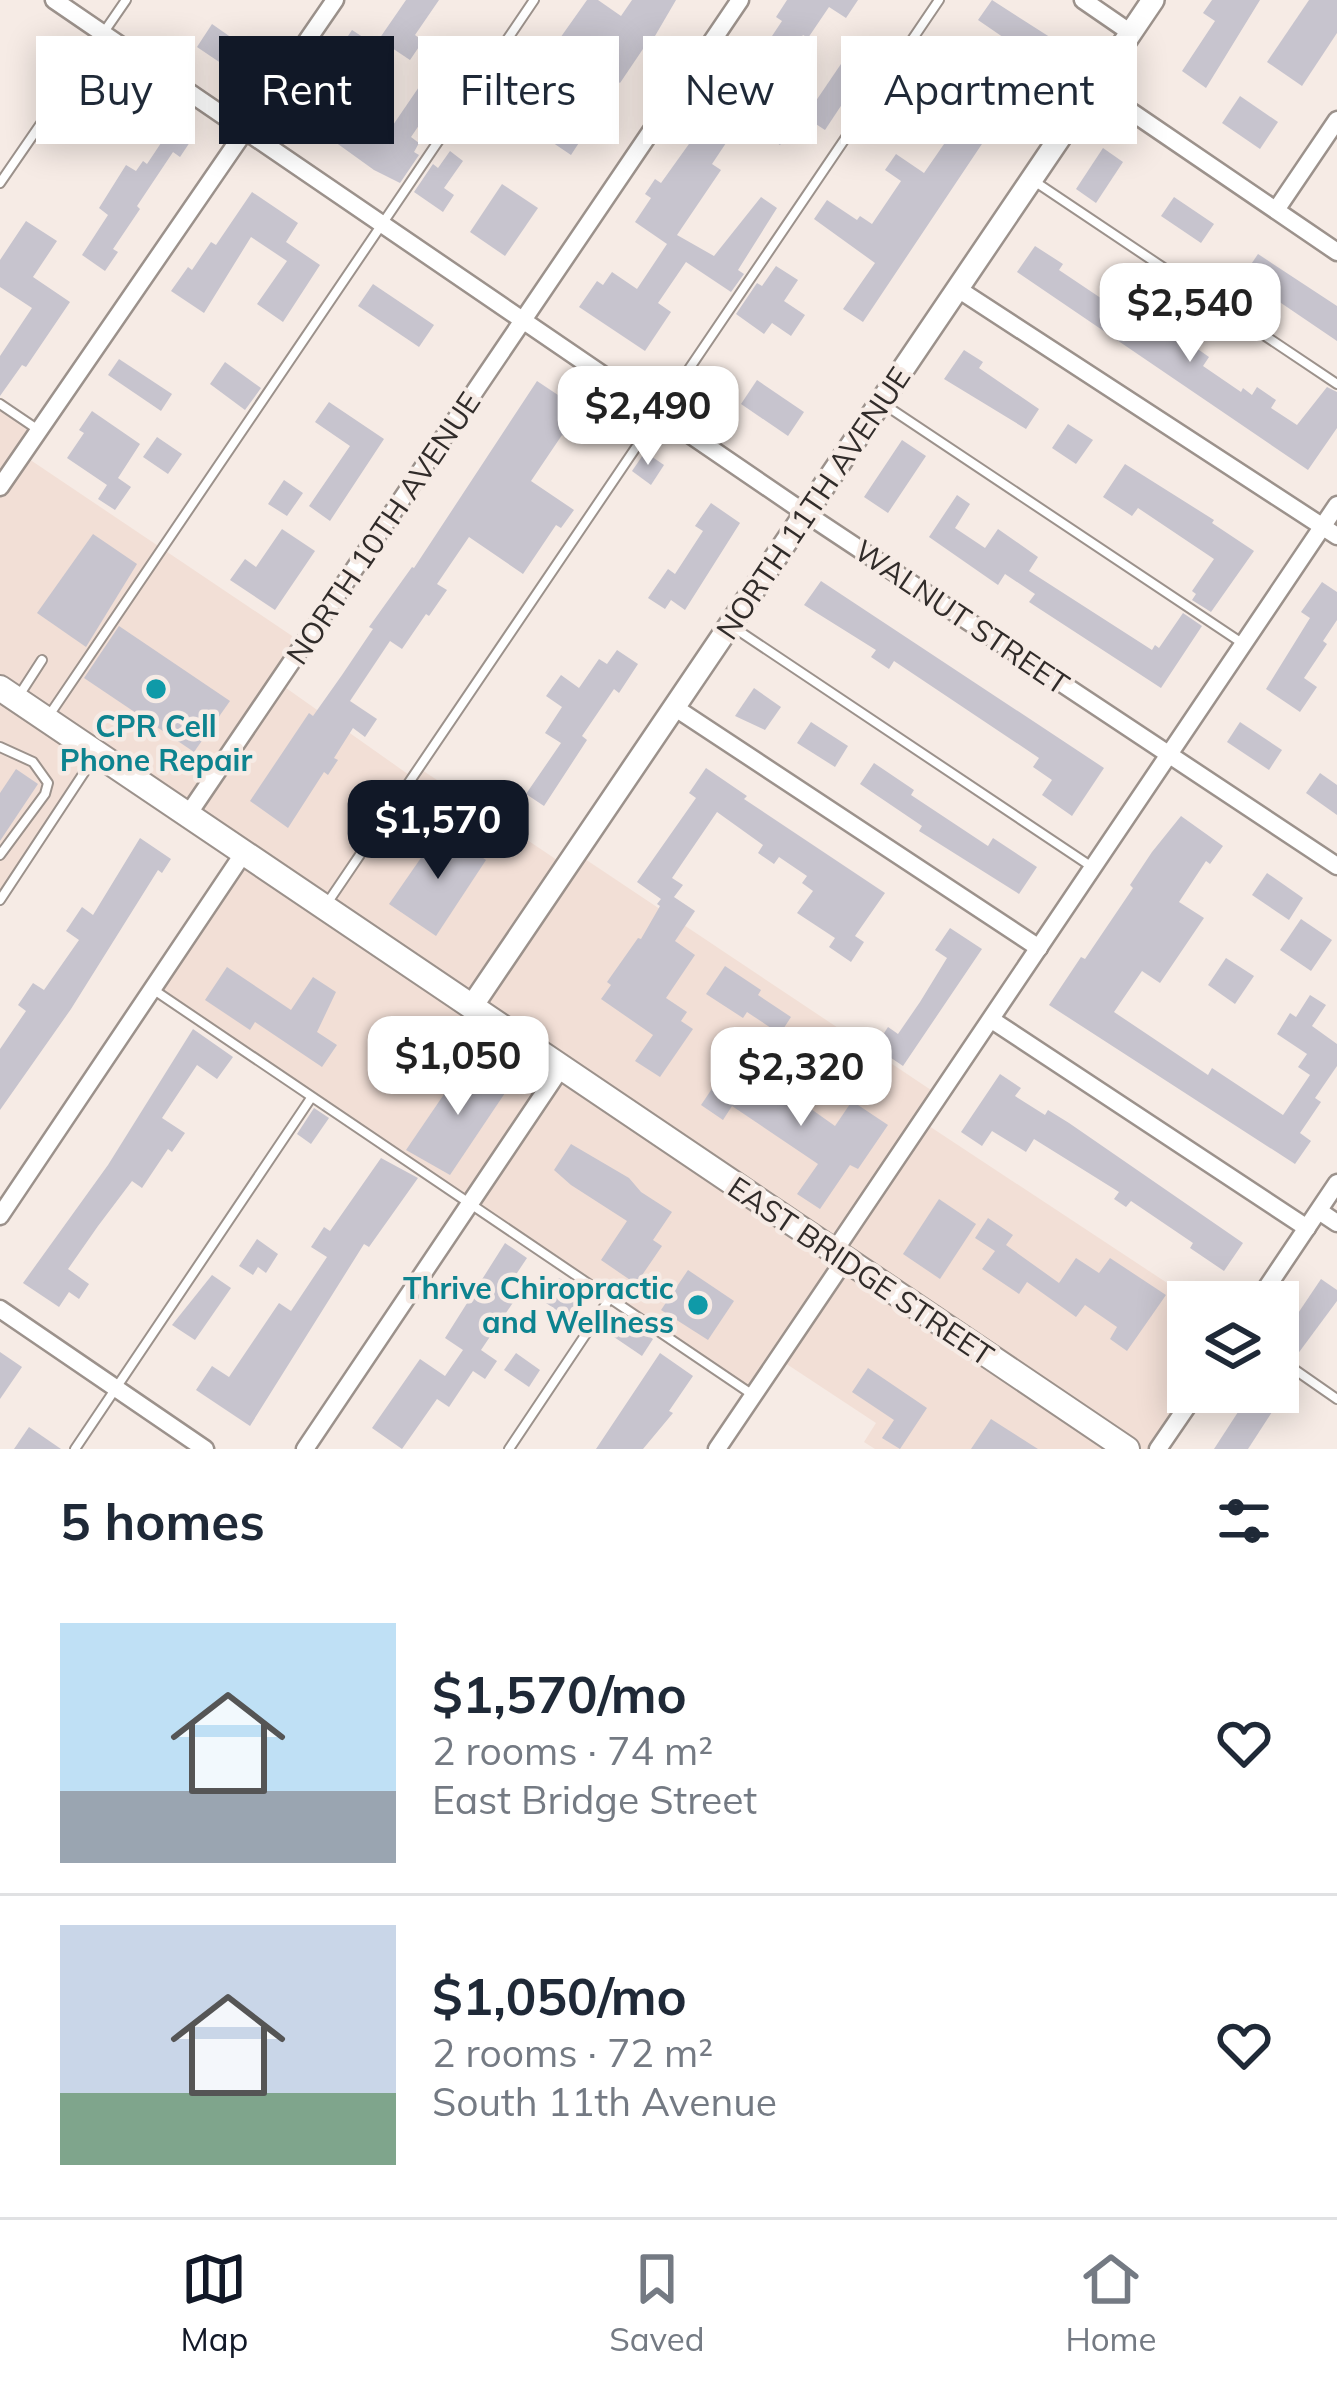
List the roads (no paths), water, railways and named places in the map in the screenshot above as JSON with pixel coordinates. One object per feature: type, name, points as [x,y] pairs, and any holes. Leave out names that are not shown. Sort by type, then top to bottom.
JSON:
[{"type":"main road","name":"EAST BRIDGE STREET","points":[[8,693],[1126,1449]]},
{"type":"street","name":"WALNUT STREET","points":[[54,0],[219,112]]},
{"type":"street","points":[[311,36],[335,0]]},
{"type":"street","name":"NORTH 10TH AVENUE","points":[[187,816],[740,0]]},
{"type":"street","points":[[1083,0],[1131,33]]},
{"type":"street","name":"NORTH 11TH AVENUE","points":[[1129,36],[1153,0]]},
{"type":"street","points":[[1137,116],[1337,252]]},
{"type":"street","points":[[1276,210],[1337,120]]},
{"type":"street","points":[[0,488],[238,144]]},
{"type":"street","name":"WALNUT STREET","points":[[266,144],[805,512],[1337,866]]},
{"type":"street","name":"NORTH 11TH AVENUE","points":[[472,1006],[1056,144]]},
{"type":"street","points":[[958,289],[1330,532]]},
{"type":"street","points":[[717,1449],[1167,754],[1243,644],[1330,532],[1337,505]]},
{"type":"street","points":[[674,707],[1039,948]]},
{"type":"street","points":[[0,1216],[243,854]]},
{"type":"street","points":[[992,1020],[1307,1228]]},
{"type":"street","points":[[305,1449],[561,1068]]},
{"type":"street","points":[[1271,1281],[1337,1183]]},
{"type":"street","points":[[1318,1210],[1337,1223]]},
{"type":"street","points":[[0,1310],[205,1449]]},
{"type":"street","points":[[1158,1449],[1183,1413]]},
{"type":"lane","points":[[0,184],[126,0]]},
{"type":"lane","points":[[47,718],[534,0]]},
{"type":"lane","points":[[324,908],[939,0]]},
{"type":"lane","points":[[1032,180],[1337,383]]},
{"type":"lane","points":[[881,403],[1243,644]]},
{"type":"lane","points":[[0,404],[38,430]]},
{"type":"lane","points":[[730,624],[1093,868]]},
{"type":"lane","points":[[8,693],[42,660]]},
{"type":"lane","points":[[0,747],[44,772],[48,783],[46,794],[0,855]]},
{"type":"lane","points":[[0,900],[97,753]]},
{"type":"lane","points":[[35,806],[63,803]]},
{"type":"lane","points":[[153,989],[753,1395]]},
{"type":"lane","points":[[75,1449],[311,1098]]},
{"type":"lane","points":[[509,1449],[610,1298]]},
{"type":"lane","points":[[1299,1373],[1337,1399]]},
{"type":"place","name":"CPR Cell Phone Repair","points":[[156,689]]},
{"type":"place","name":"Thrive Chiropractic and Wellness","points":[[698,1305]]}]
